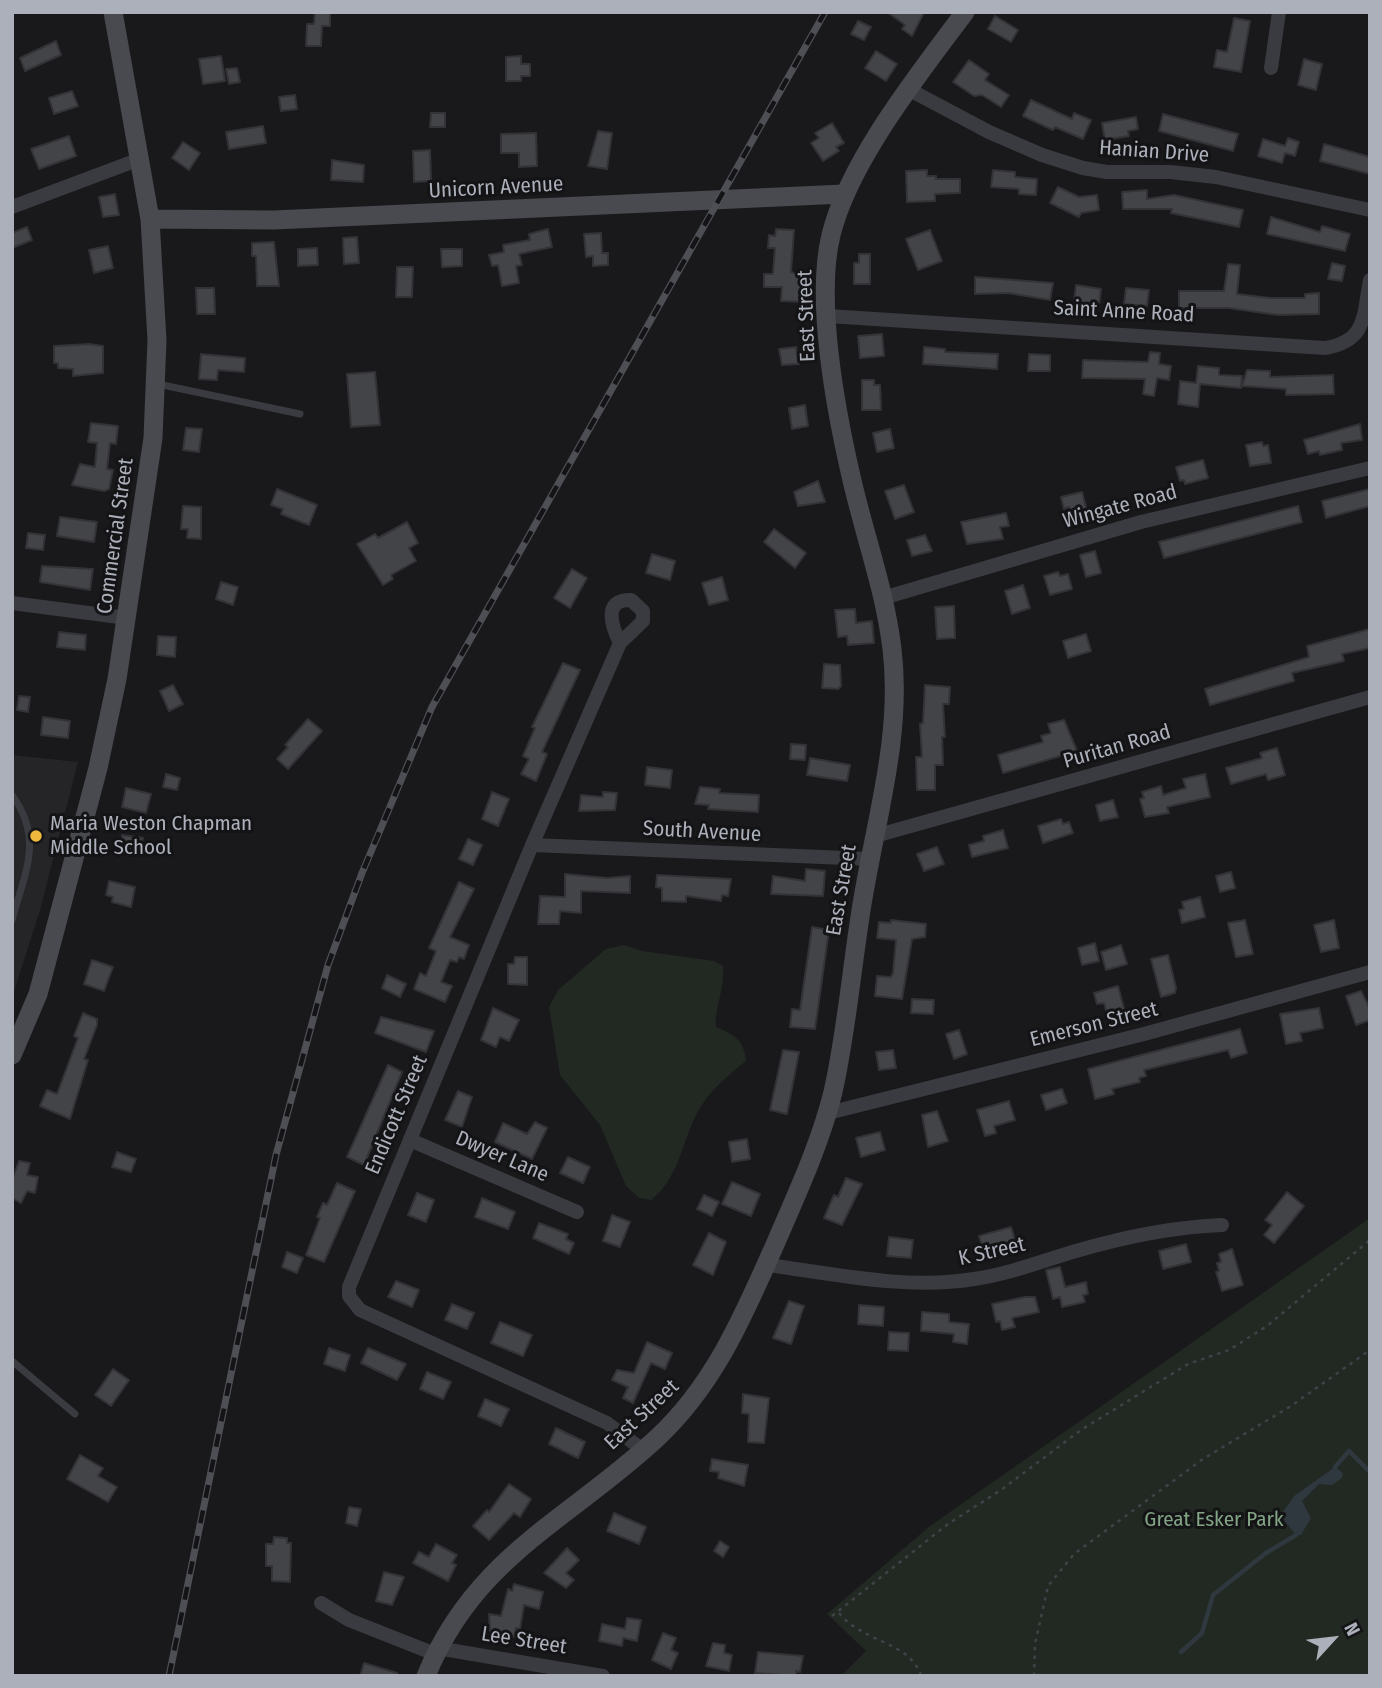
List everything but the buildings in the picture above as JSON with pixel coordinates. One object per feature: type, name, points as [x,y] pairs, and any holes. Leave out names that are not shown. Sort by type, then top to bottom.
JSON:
[{"type":"street","name":"Commercial Street","points":[[12,1055],[38,994],[104,739],[127,618],[153,438],[157,384],[150,219],[113,12]]},
{"type":"street","name":"East Street","points":[[426,1676],[436,1651],[466,1603],[510,1555],[643,1450],[706,1384],[768,1265],[799,1195],[828,1113],[841,1055],[870,859],[887,774],[894,691],[892,649],[883,598],[850,473],[833,372],[826,283],[829,243],[844,194],[908,89],[965,12]]},
{"type":"street","points":[[1271,68],[1279,12]]},
{"type":"street","name":"Hanian Drive","points":[[908,89],[989,132],[1042,155],[1083,168],[1107,172],[1191,174],[1370,210]]},
{"type":"street","points":[[12,207],[140,159]]},
{"type":"street","name":"Unicorn Avenue","points":[[150,219],[274,220],[844,194]]},
{"type":"street","name":"Saint Anne Road","points":[[828,316],[1210,338],[1325,348],[1340,346],[1358,333],[1370,280]]},
{"type":"street","name":"Wingate Road","points":[[883,598],[1141,522],[1370,468]]},
{"type":"street","points":[[12,603],[127,618]]},
{"type":"street","name":"Endicott Street","points":[[620,643],[531,845],[352,1275],[349,1296],[354,1305],[394,1328],[607,1423],[643,1450]]},
{"type":"street","name":"Puritan Road","points":[[875,835],[1370,697]]},
{"type":"street","name":"South Avenue","points":[[531,845],[870,859]]},
{"type":"street","name":"Emerson Street","points":[[828,1113],[1144,1034],[1370,972]]},
{"type":"street","name":"Dwyer Lane","points":[[410,1140],[577,1212]]},
{"type":"street","name":"K Street","points":[[768,1265],[869,1278],[953,1282],[999,1275],[1138,1236],[1185,1227],[1222,1225]]},
{"type":"street","name":"Lee Street","points":[[321,1603],[349,1620],[436,1651],[603,1676]]},
{"type":"lane","points":[[157,384],[300,414]]},
{"type":"lane","points":[[12,795],[28,820],[32,838],[12,920]]},
{"type":"lane","points":[[12,1361],[75,1414]]},
{"type":"path","points":[[832,1616],[948,1524],[1001,1490],[1081,1430],[1159,1380],[1188,1364],[1229,1350],[1267,1326],[1370,1240]]},
{"type":"path","points":[[1034,1676],[1037,1632],[1048,1586],[1074,1554],[1203,1459],[1291,1406],[1370,1350]]},
{"type":"path","points":[[839,1613],[856,1631],[912,1657],[921,1676]]},
{"type":"shaded area","name":"Maria Weston Chapman Middle School","points":[[12,755],[78,762],[40,910],[12,998]]},
{"type":"shaded area","points":[[1335,1467],[1343,1473],[1342,1478],[1332,1485],[1319,1484],[1302,1501],[1311,1518],[1301,1535],[1296,1535],[1284,1520],[1283,1512],[1294,1496]]},
{"type":"green space","points":[[624,945],[642,951],[714,961],[723,966],[716,1027],[741,1043],[746,1061],[718,1085],[701,1105],[673,1171],[660,1192],[651,1200],[639,1198],[626,1186],[600,1125],[560,1075],[549,1007],[558,990],[606,949]]},
{"type":"green space","name":"Great Esker Park","points":[[1370,1218],[1370,1676],[841,1676],[866,1651],[827,1614],[930,1526]]},
{"type":"waterway","points":[[1335,1467],[1349,1451],[1370,1472]]},
{"type":"waterway","points":[[1181,1652],[1202,1633],[1213,1595],[1266,1553],[1296,1535]]},
{"type":"railway","points":[[169,1676],[276,1155],[328,965],[362,873],[432,707],[825,12]]},
{"type":"place","name":"Maria Weston Chapman Middle School","points":[[36,836]]}]
